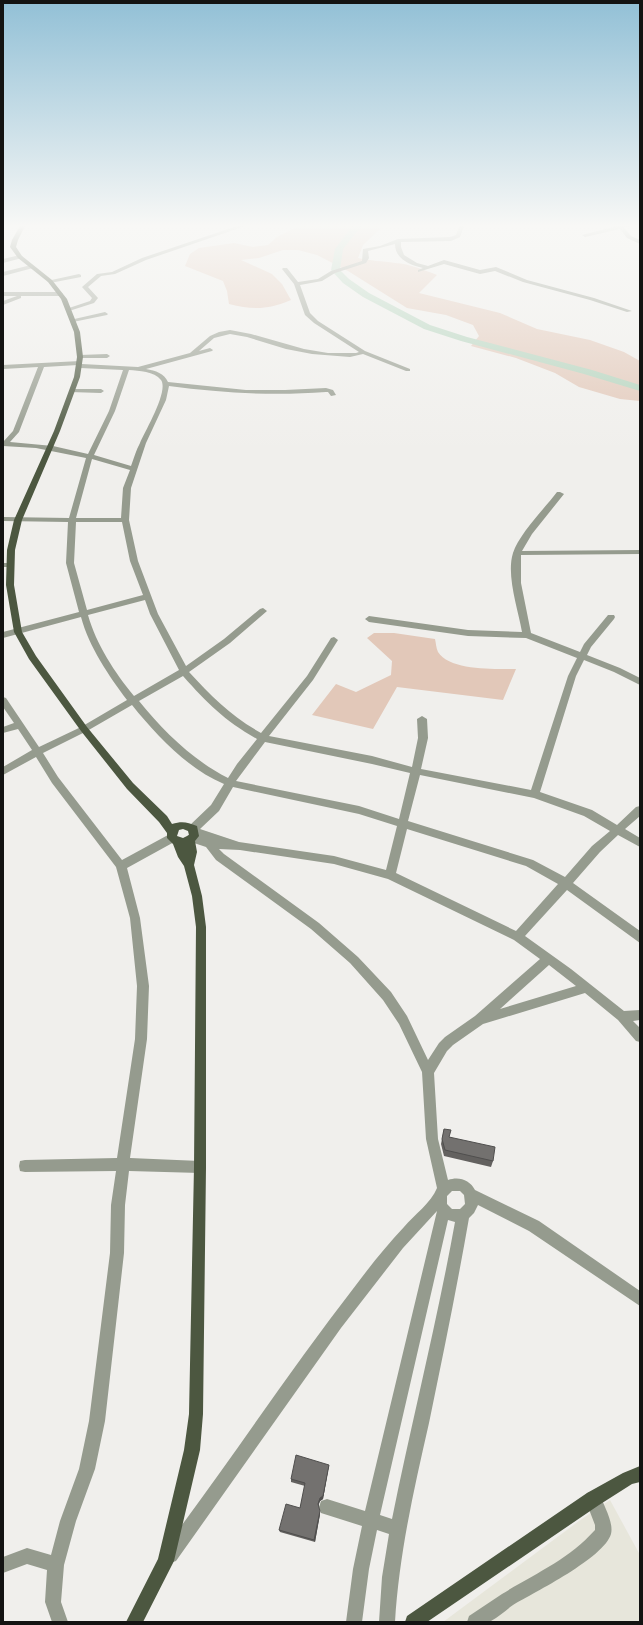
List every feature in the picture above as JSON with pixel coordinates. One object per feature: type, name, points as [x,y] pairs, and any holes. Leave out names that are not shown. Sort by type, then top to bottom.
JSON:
[{"type":"main road","points":[[64,300],[69,309],[77,332],[80,362],[72,391],[18,520],[6,565],[18,632],[32,657],[84,729],[130,786],[163,819],[175,834],[185,842],[192,835]]},
{"type":"main road","points":[[175,834],[188,825],[192,835],[192,852],[189,865]]},
{"type":"main road","points":[[134,1622],[166,1561],[192,1450],[196,1414],[200,1167],[201,927],[197,896],[189,865],[183,857],[175,834]]},
{"type":"main road","points":[[413,1622],[593,1499],[628,1478],[640,1474]]},
{"type":"street","points":[[69,309],[92,302],[94,300]]},
{"type":"street","points":[[302,300],[307,314],[316,322],[363,352],[408,370]]},
{"type":"street","points":[[595,300],[629,311]]},
{"type":"street","points":[[73,320],[105,314]]},
{"type":"street","points":[[193,354],[207,339],[216,335],[233,332],[310,353],[354,356],[363,352]]},
{"type":"street","points":[[138,369],[210,350]]},
{"type":"street","points":[[3,367],[80,362],[107,356]]},
{"type":"street","points":[[80,362],[138,369],[157,374],[164,378],[166,384],[163,400],[151,422],[127,488],[125,520],[134,561],[154,614],[184,671],[210,701],[241,726],[262,738],[372,760],[414,771],[535,794],[588,813],[640,843]]},
{"type":"street","points":[[4,444],[16,432],[42,365]]},
{"type":"street","points":[[127,368],[105,427],[90,455],[72,520],[70,563],[88,627],[110,669],[147,718],[169,741],[200,765],[230,783],[360,810],[529,863],[549,871],[567,883],[640,938]]},
{"type":"street","points":[[166,384],[254,393],[287,393],[326,390],[331,391],[333,395]]},
{"type":"street","points":[[72,391],[101,390]]},
{"type":"street","points":[[4,444],[49,448],[90,455],[134,469]]},
{"type":"street","points":[[527,635],[516,574],[517,553],[526,538],[560,494]]},
{"type":"street","points":[[3,519],[125,520]]},
{"type":"street","points":[[517,553],[640,552]]},
{"type":"street","points":[[3,635],[147,597]]},
{"type":"street","points":[[3,771],[37,752],[84,729],[184,671],[227,641],[263,611]]},
{"type":"street","points":[[535,794],[572,676],[581,656],[611,617]]},
{"type":"street","points":[[369,619],[436,630],[483,634],[527,635],[617,670],[640,682]]},
{"type":"street","points":[[334,640],[310,678],[262,738],[230,783],[224,796],[192,835],[240,846],[334,860],[390,876],[432,894],[518,937],[622,1016],[640,1037]]},
{"type":"street","points":[[3,700],[55,780],[121,866],[136,918],[143,986],[139,1059],[118,1205],[117,1253],[97,1421],[87,1469],[68,1521],[56,1565],[53,1602],[60,1622]]},
{"type":"street","points":[[390,876],[404,823],[414,771],[423,738],[422,719]]},
{"type":"street","points":[[3,730],[20,725]]},
{"type":"street","points":[[518,937],[596,849],[640,810]]},
{"type":"street","points":[[121,866],[175,834]]},
{"type":"street","points":[[211,840],[220,857],[315,926],[371,977],[387,996],[403,1020],[428,1072],[432,1139],[443,1199],[453,1215],[463,1215]]},
{"type":"street","points":[[428,1072],[449,1040],[479,1020],[548,959]]},
{"type":"street","points":[[479,1020],[494,1014],[586,988]]},
{"type":"street","points":[[622,1016],[640,1015]]},
{"type":"street","points":[[25,1166],[123,1164],[200,1167]]},
{"type":"street","points":[[354,1622],[363,1559],[447,1186],[458,1184],[463,1186],[470,1194],[534,1226],[640,1299]]},
{"type":"street","points":[[388,1622],[388,1599],[398,1528],[441,1335],[463,1215],[472,1204],[470,1194]]},
{"type":"street","points":[[166,1561],[211,1502],[334,1325],[401,1240],[423,1215],[443,1199]]},
{"type":"street","points":[[475,1622],[507,1600],[571,1563],[593,1544],[603,1533],[603,1525],[593,1499]]},
{"type":"street","points":[[327,1508],[398,1528]]},
{"type":"street","points":[[3,1565],[27,1556],[56,1565]]},
{"type":"shaded area","points":[[228,300],[291,300],[275,306],[260,308],[229,304]]},
{"type":"shaded area","points":[[394,300],[447,300],[500,313],[537,329],[590,340],[624,352],[640,361],[640,401],[620,399],[579,387],[555,373],[516,358],[471,346],[479,336],[473,325],[446,315],[407,308]]},
{"type":"shaded area","points":[[374,633],[394,633],[435,639],[438,652],[444,658],[452,663],[463,666],[486,669],[516,669],[503,700],[397,687],[373,729],[312,715],[336,684],[356,692],[391,675],[392,661],[367,638]]},
{"type":"shaded area","points":[[610,1500],[640,1555],[640,1622],[443,1622],[579,1521]]},
{"type":"building","points":[[444,1129],[451,1130],[449,1137],[495,1147],[493,1161],[445,1150],[442,1139]]},
{"type":"building","points":[[296,1455],[329,1465],[323,1496],[320,1498],[318,1504],[320,1511],[314,1540],[279,1530],[286,1504],[300,1508],[305,1483],[291,1479]]},
{"type":"waterway","points":[[375,300],[427,327],[464,339],[588,372],[640,388]]}]
